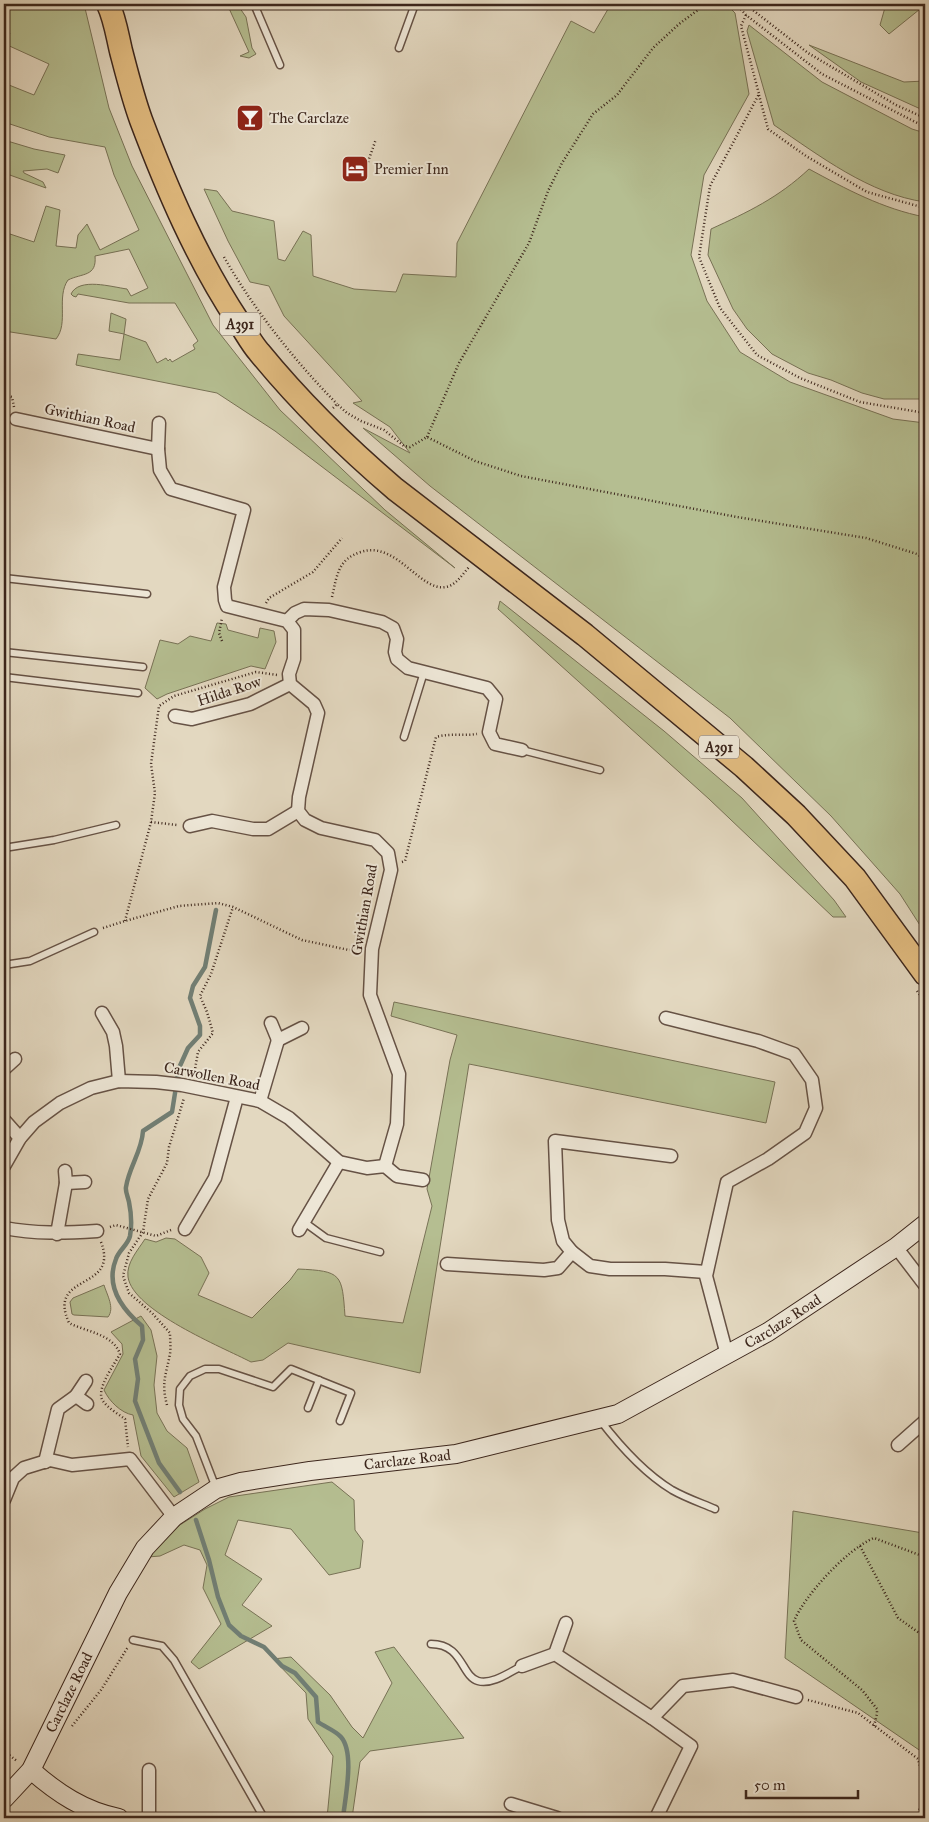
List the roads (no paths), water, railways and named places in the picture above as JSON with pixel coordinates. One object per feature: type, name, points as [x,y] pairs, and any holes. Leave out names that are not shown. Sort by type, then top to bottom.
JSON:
[{"type":"highway","name":"A391","points":[[113,8],[122,52],[139,114],[159,168],[190,236],[220,293],[258,351],[352,452],[395,489],[585,635],[744,767],[796,815],[855,878],[925,974]]},
{"type":"street","name":"Gwithian Road","points":[[16,418],[158,449]]},
{"type":"street","name":"Gwithian Road","points":[[159,423],[158,449],[160,470],[171,489],[244,510],[224,587],[224,600],[227,606],[287,621]]},
{"type":"street","points":[[190,826],[212,821],[253,829],[268,829],[298,811],[299,797],[318,713],[314,704],[290,684],[290,674],[294,659],[294,630],[287,621],[304,608],[329,610],[382,622],[392,628],[397,639],[395,652],[397,659],[408,668],[486,688],[496,699],[489,732],[495,744],[522,750]]},
{"type":"street","name":"Hilda Row","points":[[175,716],[192,719],[250,704],[290,684]]},
{"type":"street","name":"Gwithian Road","points":[[298,811],[305,820],[321,828],[375,840],[388,852],[391,870],[372,949],[370,995],[399,1074],[397,1124],[385,1166]]},
{"type":"street","points":[[102,1013],[112,1032],[116,1046],[119,1080]]},
{"type":"street","points":[[666,1018],[758,1041],[794,1054],[812,1080],[816,1108],[805,1132],[768,1159],[727,1182],[706,1272],[727,1355]]},
{"type":"street","points":[[260,1101],[278,1040],[271,1023]]},
{"type":"street","points":[[278,1040],[302,1028]]},
{"type":"street","points":[[4,1069],[15,1059]]},
{"type":"street","name":"Carwollen Road","points":[[4,1166],[20,1138],[34,1122],[60,1103],[92,1088],[119,1080],[181,1085],[260,1101],[289,1118],[339,1162],[367,1168],[385,1166],[397,1176],[423,1180]]},
{"type":"street","points":[[185,1229],[215,1178],[237,1097]]},
{"type":"street","points":[[4,1120],[20,1138]]},
{"type":"street","points":[[671,1156],[555,1141],[558,1220],[563,1241],[572,1252],[590,1266],[610,1269],[665,1269],[706,1272]]},
{"type":"street","points":[[302,1226],[339,1162]]},
{"type":"street","points":[[58,1234],[66,1177],[85,1182]]},
{"type":"street","name":"Carclaze Road","points":[[4,1799],[31,1770],[118,1593],[145,1548],[174,1517],[216,1489],[241,1482],[310,1471],[456,1454],[618,1414],[768,1332],[896,1248],[925,1224]]},
{"type":"street","points":[[4,1228],[26,1232],[58,1234],[97,1231]]},
{"type":"street","points":[[896,1248],[925,1285]]},
{"type":"street","points":[[447,1264],[544,1270],[558,1268],[572,1252]]},
{"type":"street","points":[[45,1462],[58,1409],[76,1396],[86,1382]]},
{"type":"street","points":[[76,1396],[87,1404]]},
{"type":"street","points":[[898,1445],[925,1421]]},
{"type":"street","points":[[4,1500],[13,1478],[24,1468],[50,1460],[72,1465],[130,1459],[174,1517]]},
{"type":"street","points":[[555,1654],[566,1623]]},
{"type":"street","points":[[522,1666],[555,1654]]},
{"type":"street","points":[[555,1654],[691,1746],[656,1818]]},
{"type":"street","points":[[652,1718],[683,1686],[734,1680],[796,1697]]},
{"type":"street","points":[[31,1770],[52,1788],[78,1805],[119,1818]]},
{"type":"street","points":[[149,1770],[149,1818]]},
{"type":"street","points":[[511,1804],[557,1818]]},
{"type":"lane","points":[[254,4],[280,65]]},
{"type":"lane","points":[[399,48],[415,4]]},
{"type":"lane","points":[[4,578],[147,594]]},
{"type":"lane","points":[[4,652],[143,667]]},
{"type":"lane","points":[[404,737],[424,672]]},
{"type":"lane","points":[[4,677],[138,693]]},
{"type":"lane","points":[[522,750],[600,770]]},
{"type":"lane","points":[[4,848],[54,840],[116,825]]},
{"type":"lane","points":[[4,966],[30,961],[94,932]]},
{"type":"lane","points":[[302,1226],[326,1238],[380,1252]]},
{"type":"lane","points":[[216,1489],[196,1436],[183,1419],[179,1404],[180,1389],[190,1376],[205,1369],[219,1369],[273,1386],[291,1369],[351,1393],[340,1421]]},
{"type":"lane","points":[[308,1408],[319,1380]]},
{"type":"lane","points":[[600,1419],[618,1443],[658,1480],[674,1491],[715,1509]]},
{"type":"lane","points":[[133,1640],[162,1646],[174,1660],[264,1818]]},
{"type":"lane","points":[[431,1644],[440,1644],[454,1652],[471,1677],[478,1681],[495,1679],[522,1666]]},
{"type":"waterway","points":[[180,1492],[159,1463],[135,1401],[138,1379],[135,1359],[143,1340],[142,1326],[128,1312],[117,1296],[114,1288],[113,1269],[117,1256],[130,1236],[131,1214],[126,1189],[143,1131],[172,1112],[179,1068],[188,1048],[200,1035],[200,1026],[190,998],[193,986],[205,967],[216,910]]},
{"type":"waterway","points":[[196,1520],[209,1560],[218,1597],[229,1625],[241,1636],[264,1647],[282,1666],[295,1673],[316,1697],[318,1722],[339,1735],[345,1744],[348,1754],[348,1776],[343,1818]]},
{"type":"place","name":"The Carclaze","points":[[250,118]]},
{"type":"place","name":"Premier Inn","points":[[355,169]]}]
